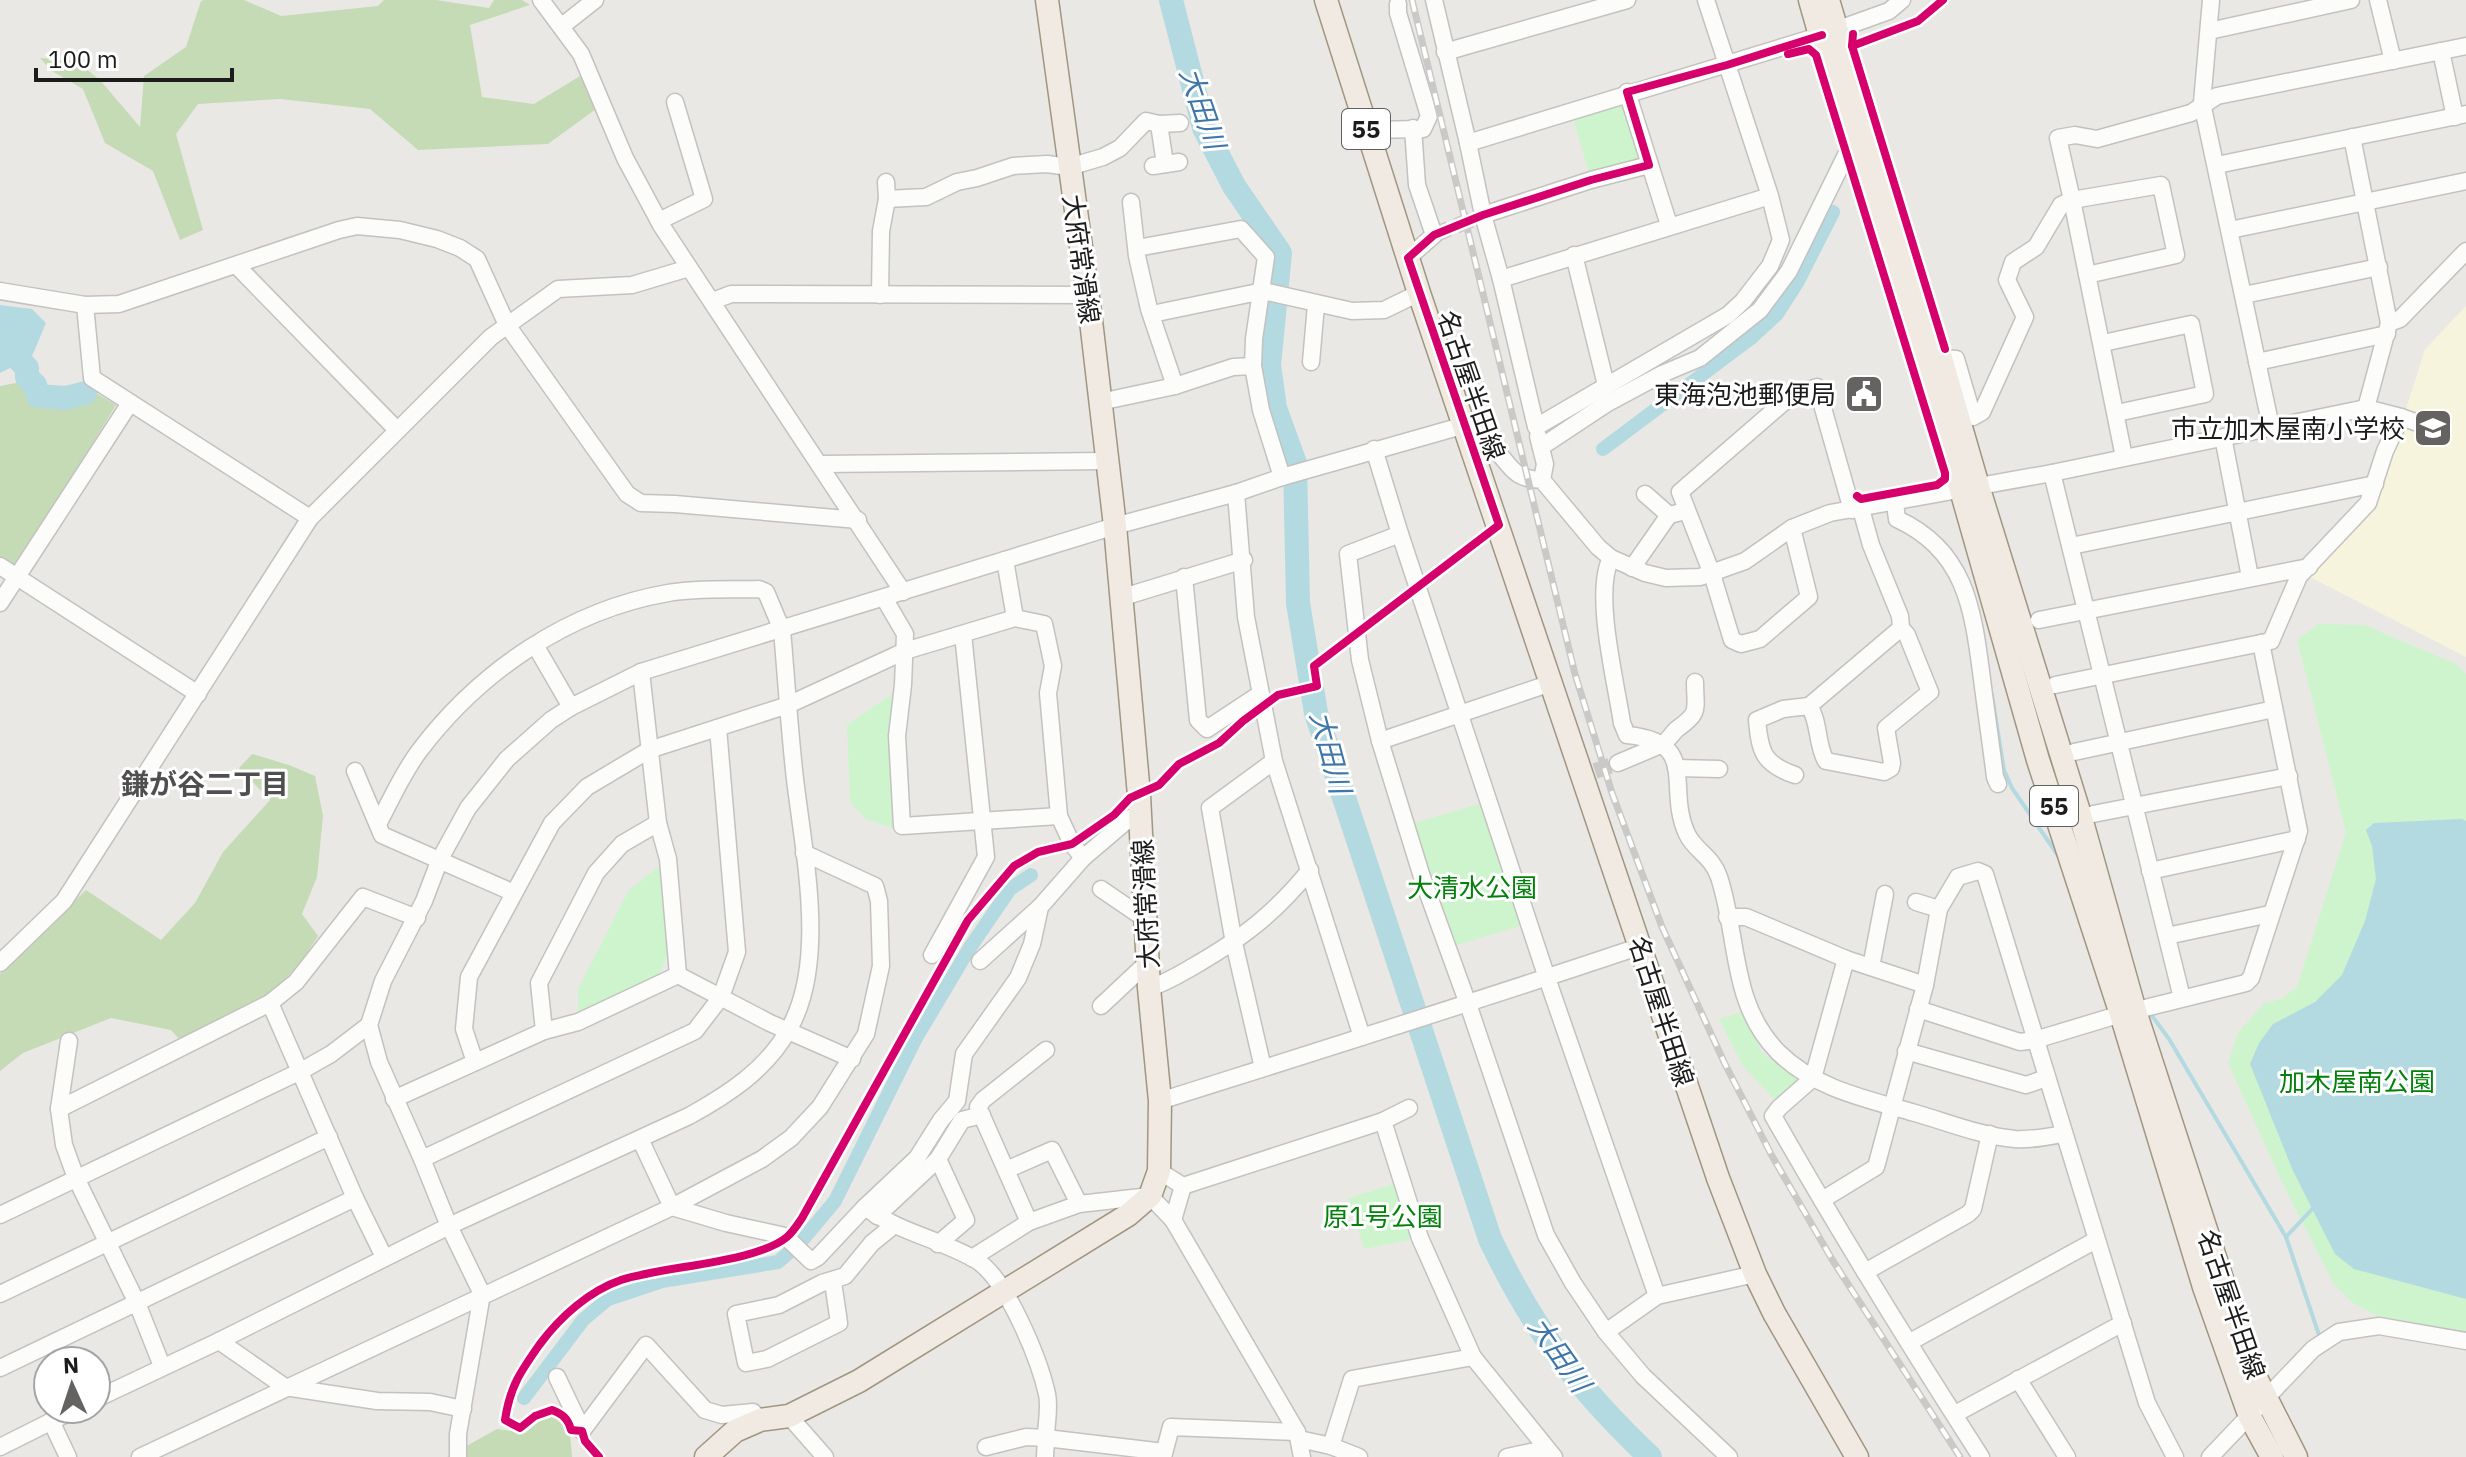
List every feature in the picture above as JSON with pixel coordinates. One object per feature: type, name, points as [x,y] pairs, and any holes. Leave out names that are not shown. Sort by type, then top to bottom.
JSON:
[{"type":"main road","name":"大府常滑線","points":[[1047,0],[1088,295],[1115,526],[1140,815],[1148,921],[1149,988],[1160,1101],[1159,1171],[1150,1196]]},
{"type":"main road","name":"名古屋半田線","points":[[1326,0],[1419,293],[1551,683],[1588,773],[1641,946],[1718,1178],[1755,1274],[1796,1355],[1857,1457]]},
{"type":"main road","name":"名古屋半田線","points":[[1810,0],[1829,32],[1941,358],[1969,488],[2038,760],[2251,1368],[2296,1457]]},
{"type":"main road","name":"名古屋半田線","points":[[1828,0],[1829,32],[1853,149],[1969,488]]},
{"type":"main road","name":"名古屋半田線","points":[[2128,1012],[2204,1287],[2250,1417],[2272,1457]]},
{"type":"main road","points":[[706,1457],[735,1431],[760,1420],[789,1416],[859,1381],[1128,1215],[1150,1196]]},
{"type":"street","points":[[541,0],[581,54],[625,158],[659,221],[903,592]]},
{"type":"street","points":[[562,26],[595,0]]},
{"type":"street","points":[[1434,0],[1545,464],[1542,480]]},
{"type":"street","points":[[1445,52],[1627,0]]},
{"type":"street","points":[[1536,427],[1728,315],[1770,266],[1781,240],[1770,196],[1706,0]]},
{"type":"street","points":[[1468,143],[1829,32],[1889,11],[1902,0]]},
{"type":"street","points":[[2211,0],[2202,103],[2271,427]]},
{"type":"street","points":[[2209,31],[2351,0]]},
{"type":"street","points":[[2378,0],[2393,61]]},
{"type":"street","points":[[1366,130],[1423,129],[1429,116],[1398,13],[1398,4]]},
{"type":"street","points":[[2124,457],[2103,343],[2058,138],[2075,135],[2097,139],[2191,113],[2217,96],[2466,46]]},
{"type":"street","points":[[2217,165],[2461,116],[2441,51]]},
{"type":"street","points":[[1627,92],[1669,225]]},
{"type":"street","points":[[659,221],[704,199],[675,102]]},
{"type":"street","points":[[887,199],[926,197],[957,182],[1013,166],[1047,164],[1069,167],[1113,153],[1146,121],[1180,123]]},
{"type":"street","points":[[1159,124],[1166,164]]},
{"type":"street","points":[[1408,258],[1434,235],[1417,185],[1413,128]]},
{"type":"street","points":[[2352,137],[2379,267],[2388,328],[2366,408]]},
{"type":"street","points":[[1541,447],[1606,404],[1700,358],[1760,310],[1789,271],[1847,153],[1853,149]]},
{"type":"street","points":[[1483,215],[1649,165]]},
{"type":"street","points":[[2230,230],[2466,181]]},
{"type":"street","points":[[880,295],[886,182]]},
{"type":"street","points":[[1941,358],[1956,359],[1973,417],[1982,412],[2025,317],[2007,280],[2013,262],[2036,247],[2061,205],[2072,200],[2161,185],[2176,255],[2087,275]]},
{"type":"street","points":[[1501,279],[1770,196]]},
{"type":"street","points":[[1131,202],[1149,309],[1175,386]]},
{"type":"street","points":[[0,291],[85,305],[119,304],[357,226],[400,230],[437,239],[477,259],[507,325],[627,494],[641,503],[858,520]]},
{"type":"street","points":[[1137,248],[1241,229],[1266,257],[1253,366],[1261,410],[1290,475]]},
{"type":"street","points":[[2257,362],[2388,328],[2466,251]]},
{"type":"street","points":[[1574,255],[1606,385]]},
{"type":"street","points":[[237,266],[397,430]]},
{"type":"street","points":[[2244,295],[2379,267]]},
{"type":"street","points":[[0,963],[64,901],[310,518],[397,430],[507,325],[558,289],[632,285],[689,268]]},
{"type":"street","points":[[1152,314],[1263,291],[1352,311],[1384,310],[1419,293]]},
{"type":"street","points":[[713,301],[731,294],[1088,295]]},
{"type":"street","points":[[85,305],[92,378],[310,518]]},
{"type":"street","points":[[1311,362],[1316,305]]},
{"type":"street","points":[[2103,343],[2191,324],[2205,394],[2117,413]]},
{"type":"street","points":[[1100,402],[1175,386],[1233,367],[1253,366]]},
{"type":"street","points":[[1632,568],[1678,513],[1680,492],[1792,395],[1817,387],[1856,509],[1900,616],[1901,628],[1907,635],[1930,692],[1886,728],[1891,768],[1884,772],[1826,761],[1814,713],[1809,706]]},
{"type":"street","points":[[0,603],[130,403]]},
{"type":"street","points":[[458,1457],[482,1294],[394,1099],[369,1025],[383,981],[417,918],[440,859],[468,808],[507,759],[551,720],[571,707],[641,672],[1115,526],[1465,425],[1495,449],[1512,472],[1542,480],[1598,547],[1611,558],[1666,578],[1712,574],[1745,561],[1792,528],[1817,517],[2052,473],[2366,408],[2418,423]]},
{"type":"street","points":[[2055,685],[2271,641],[2299,576],[2368,503],[2385,451],[2401,417]]},
{"type":"street","points":[[2223,437],[2250,577]]},
{"type":"street","points":[[1374,449],[1547,978],[1657,1296]]},
{"type":"street","points":[[821,464],[1106,461]]},
{"type":"street","points":[[2052,473],[2182,998]]},
{"type":"street","points":[[2071,546],[2375,484]]},
{"type":"street","points":[[1236,493],[1244,560],[1246,617],[1274,761],[1362,1037]]},
{"type":"street","points":[[1645,494],[1678,513],[1712,574],[1732,640],[1741,644],[1760,639],[1809,597],[1792,528]]},
{"type":"street","points":[[1895,503],[1897,519],[1923,533],[1934,543],[1951,563],[1965,589],[1973,617],[1998,784]]},
{"type":"street","points":[[1400,534],[1348,554],[1360,660],[1380,741],[1422,877],[1546,1235],[1606,1332],[1643,1376],[1729,1457]]},
{"type":"street","points":[[1611,558],[1605,570],[1604,619],[1622,723],[1627,735],[1647,737],[1663,744],[1672,753],[1687,834],[1707,855],[1719,877],[1741,987],[1754,1020],[1780,1054],[1813,1078],[1857,1098],[2015,1139],[2063,1134]]},
{"type":"street","points":[[1005,560],[1015,618]]},
{"type":"street","points":[[1120,598],[1244,560]]},
{"type":"street","points":[[0,566],[198,694]]},
{"type":"street","points":[[2039,620],[2309,567]]},
{"type":"street","points":[[1184,577],[1198,720],[1207,729],[1261,697]]},
{"type":"street","points":[[112,1391],[219,1341],[384,1257],[712,1103],[747,1079],[789,1029],[798,1008],[812,948],[782,630],[766,592],[759,589],[669,593],[598,611],[535,645],[455,707],[418,753],[378,824]]},
{"type":"street","points":[[884,598],[905,634],[897,736],[902,826],[1059,816]]},
{"type":"street","points":[[475,1062],[464,1029],[469,977],[552,823],[587,787],[649,750],[788,705],[905,651],[1015,618],[1044,624],[1053,666],[1048,693],[1059,816],[1072,844],[1083,858]]},
{"type":"street","points":[[1795,775],[1763,756],[1759,747],[1757,720],[1783,709],[1809,706],[1901,628]]},
{"type":"street","points":[[932,955],[986,857],[963,634]]},
{"type":"street","points":[[1918,1009],[2020,1042],[2246,983],[2251,978],[2297,839],[2299,820],[2261,643]]},
{"type":"street","points":[[535,645],[571,707]]},
{"type":"street","points":[[641,672],[658,823],[668,859],[678,975]]},
{"type":"street","points":[[1618,763],[1663,744],[1673,732],[1695,716],[1695,682]]},
{"type":"street","points":[[1380,741],[1551,683]]},
{"type":"street","points":[[2074,752],[2274,709]]},
{"type":"street","points":[[422,1159],[695,1031],[721,997],[737,952],[718,728]]},
{"type":"street","points":[[1263,1068],[1234,943],[1210,808],[1274,761]]},
{"type":"street","points":[[1676,768],[1719,769]]},
{"type":"street","points":[[355,771],[382,835],[514,893]]},
{"type":"street","points":[[2093,814],[2289,776]]},
{"type":"street","points":[[980,961],[1040,907],[1083,858],[1130,818],[1140,815]]},
{"type":"street","points":[[544,1031],[539,983],[596,873],[622,844],[658,823]]},
{"type":"street","points":[[2150,871],[2297,839]]},
{"type":"street","points":[[141,1457],[672,1207],[762,1159],[791,1138],[820,1107],[866,1034],[881,966],[879,901],[875,886],[804,853]]},
{"type":"street","points":[[1149,988],[1163,984],[1234,943],[1282,904],[1310,870]]},
{"type":"street","points":[[1822,1200],[1876,1167],[1925,985],[1939,909],[1958,877],[1978,871],[1985,874],[2147,1403],[2175,1457]]},
{"type":"street","points":[[1101,889],[1148,921]]},
{"type":"street","points":[[1871,967],[1885,894]]},
{"type":"street","points":[[59,1109],[270,1003],[296,982],[363,897],[417,918]]},
{"type":"street","points":[[1916,902],[1939,909]]},
{"type":"street","points":[[871,1211],[917,1158],[957,1101],[964,1054],[1018,978],[1032,944],[1040,907]]},
{"type":"street","points":[[2167,936],[2270,914]]},
{"type":"street","points":[[1727,917],[1746,917],[1846,959],[1925,985]]},
{"type":"street","points":[[1160,1101],[1641,946]]},
{"type":"street","points":[[1846,959],[1813,1078],[1773,1116],[1865,1272],[1981,1457]]},
{"type":"street","points":[[1101,1006],[1149,961]]},
{"type":"street","points":[[678,975],[770,1023],[852,1059]]},
{"type":"street","points":[[394,1099],[544,1031],[578,1022],[678,975]]},
{"type":"street","points":[[270,1003],[384,1257]]},
{"type":"street","points":[[0,1215],[301,1071],[331,1054],[369,1025]]},
{"type":"street","points":[[69,1041],[59,1109],[64,1145],[106,1243],[137,1303],[162,1366]]},
{"type":"street","points":[[1029,1222],[978,1107],[1046,1050]]},
{"type":"street","points":[[1906,1051],[2026,1085],[2046,1078]]},
{"type":"street","points":[[1183,1186],[1383,1121],[1409,1108]]},
{"type":"street","points":[[640,1139],[672,1207],[785,1236],[811,1261],[938,1159],[962,1120],[982,1115]]},
{"type":"street","points":[[1383,1121],[1420,1238],[1473,1357],[1550,1453]]},
{"type":"street","points":[[1865,1272],[1973,1209],[1990,1134]]},
{"type":"street","points":[[0,1294],[329,1137]]},
{"type":"street","points":[[1006,1170],[1052,1150],[1079,1204]]},
{"type":"street","points":[[938,1159],[966,1220],[938,1244]]},
{"type":"street","points":[[1159,1171],[1183,1186]]},
{"type":"street","points":[[1173,1220],[1183,1186]]},
{"type":"street","points":[[972,1258],[1029,1222],[1079,1204],[1150,1196],[1173,1220],[1298,1436],[1302,1457]]},
{"type":"street","points":[[0,1368],[355,1198]]},
{"type":"street","points":[[871,1211],[893,1226],[972,1258],[985,1266],[1004,1292],[1030,1342],[1048,1397],[1045,1457]]},
{"type":"street","points":[[833,1282],[839,1323],[767,1359],[746,1363],[736,1314],[779,1305],[822,1283],[845,1276],[872,1243],[893,1226]]},
{"type":"street","points":[[1910,1342],[2096,1240]]},
{"type":"street","points":[[1606,1332],[1657,1296],[1755,1274]]},
{"type":"street","points":[[1955,1414],[2123,1323]]},
{"type":"street","points":[[2210,1457],[2321,1342],[2349,1329],[2379,1326],[2466,1341]]},
{"type":"street","points":[[219,1341],[285,1387],[377,1401],[430,1402],[463,1409]]},
{"type":"street","points":[[557,1377],[583,1429],[646,1345],[705,1410],[722,1415],[753,1412],[760,1420]]},
{"type":"street","points":[[1331,1446],[1352,1379],[1473,1357]]},
{"type":"street","points":[[2018,1379],[2067,1457]]},
{"type":"street","points":[[789,1416],[825,1457]]},
{"type":"street","points":[[0,1447],[43,1425]]},
{"type":"street","points":[[53,1425],[68,1457]]},
{"type":"street","points":[[986,1447],[1026,1437],[1164,1454],[1171,1427],[1298,1436],[1359,1457]]},
{"type":"street","points":[[1507,1457],[1550,1453]]},
{"type":"shaded area","name":"市立加木屋南小学校","points":[[2466,306],[2466,657],[2310,577],[2375,506],[2425,349]]},
{"type":"green space","points":[[244,0],[281,16],[378,6],[384,0],[436,0],[489,8],[494,0],[522,0],[530,5],[470,25],[482,97],[534,104],[580,76],[596,109],[548,144],[418,150],[370,109],[280,99],[198,104],[176,134],[203,230],[180,240],[153,171],[105,143],[83,89],[52,71],[40,58],[76,61],[100,80],[140,127],[144,76],[186,47],[201,1]]},
{"type":"green space","points":[[1627,92],[1649,165],[1591,180],[1571,110]]},
{"type":"green space","points":[[42,378],[45,402],[85,400],[93,391],[116,405],[17,567],[0,558],[0,386]]},
{"type":"green space","name":"加木屋南公園","points":[[2318,624],[2364,625],[2456,664],[2466,674],[2466,1331],[2380,1317],[2353,1303],[2333,1283],[2281,1180],[2228,1063],[2238,1033],[2264,1003],[2281,999],[2297,987],[2346,832],[2297,640]]},
{"type":"green space","points":[[892,694],[890,740],[895,829],[866,819],[850,802],[847,725]]},
{"type":"green space","points":[[252,754],[315,776],[323,816],[317,877],[302,914],[318,936],[303,959],[268,999],[180,1040],[171,1030],[111,1018],[23,1053],[0,1071],[0,974],[86,890],[161,940],[195,903],[223,852],[270,800],[239,768]]},
{"type":"green space","name":"大清水公園","points":[[1482,803],[1523,925],[1451,947],[1414,823]]},
{"type":"green space","points":[[668,859],[670,929],[664,963],[657,978],[639,994],[578,1022],[578,989],[629,890]]},
{"type":"green space","points":[[1745,1011],[1762,1053],[1804,1082],[1777,1102],[1743,1066],[1719,1019]]},
{"type":"green space","name":"原1号公園","points":[[1403,1181],[1420,1238],[1364,1249],[1348,1198]]},
{"type":"green space","points":[[553,1416],[565,1422],[570,1434],[572,1457],[447,1457],[497,1429],[525,1433],[541,1420]]},
{"type":"water","points":[[0,305],[32,309],[46,323],[27,368],[10,368],[0,373]]},
{"type":"water","name":"加木屋南公園","points":[[2466,821],[2466,1299],[2354,1269],[2335,1254],[2293,1171],[2250,1064],[2259,1043],[2273,1024],[2315,1002],[2342,975],[2365,921],[2376,879],[2372,846],[2366,830],[2374,823]]},
{"type":"waterway","name":"大田川","points":[[1171,0],[1204,128],[1234,186],[1280,253],[1269,365],[1275,408],[1295,463],[1298,603],[1316,713],[1490,1239],[1523,1301],[1559,1356],[1600,1406],[1650,1457]]},
{"type":"waterway","points":[[1603,449],[1751,338],[1777,314],[1797,283],[1833,212]]},
{"type":"waterway","points":[[0,340],[27,368],[27,377],[35,385],[38,396],[66,398],[85,393]]},
{"type":"waterway","points":[[1992,695],[2004,770],[2012,788],[2059,857]]},
{"type":"waterway","points":[[524,1398],[583,1320],[608,1299],[662,1281],[778,1262],[799,1244],[835,1201],[916,1038],[969,949],[1010,889],[1031,875]]},
{"type":"waterway","points":[[2150,1013],[2169,1039],[2286,1237],[2319,1335]]},
{"type":"waterway","points":[[2286,1237],[2315,1206]]},
{"type":"tunnel","points":[[1434,235],[1483,215]]},
{"type":"tunnel","points":[[1595,771],[1618,763]]},
{"type":"railway","points":[[1412,0],[1575,674],[1612,793],[1662,927],[1724,1062],[1772,1156],[1833,1261],[1960,1457]]},
{"type":"cycle path","points":[[1852,46],[1918,21],[1943,0]]},
{"type":"cycle path","points":[[1853,34],[1852,46],[1945,349]]},
{"type":"cycle path","points":[[599,1457],[585,1441],[582,1431],[571,1430],[564,1417],[552,1410],[535,1416],[520,1428],[505,1420],[517,1379],[557,1324],[587,1298],[621,1280],[754,1253],[787,1237],[802,1218],[968,920],[1014,866],[1038,852],[1072,844],[1114,815],[1130,798],[1159,785],[1179,764],[1219,743],[1278,695],[1317,686],[1314,666],[1499,525],[1408,258],[1434,235],[1483,215],[1649,165],[1627,92],[1822,35]]},
{"type":"cycle path","points":[[1788,54],[1809,49],[1816,55],[1945,473],[1945,479],[1937,485],[1861,499],[1857,496]]},
{"type":"place","name":"東海泡池郵便局","points":[[1864,394]]},
{"type":"place","name":"市立加木屋南小学校","points":[[2433,428]]},
{"type":"district","name":"鎌が谷二丁目","points":[[205,783]]}]
